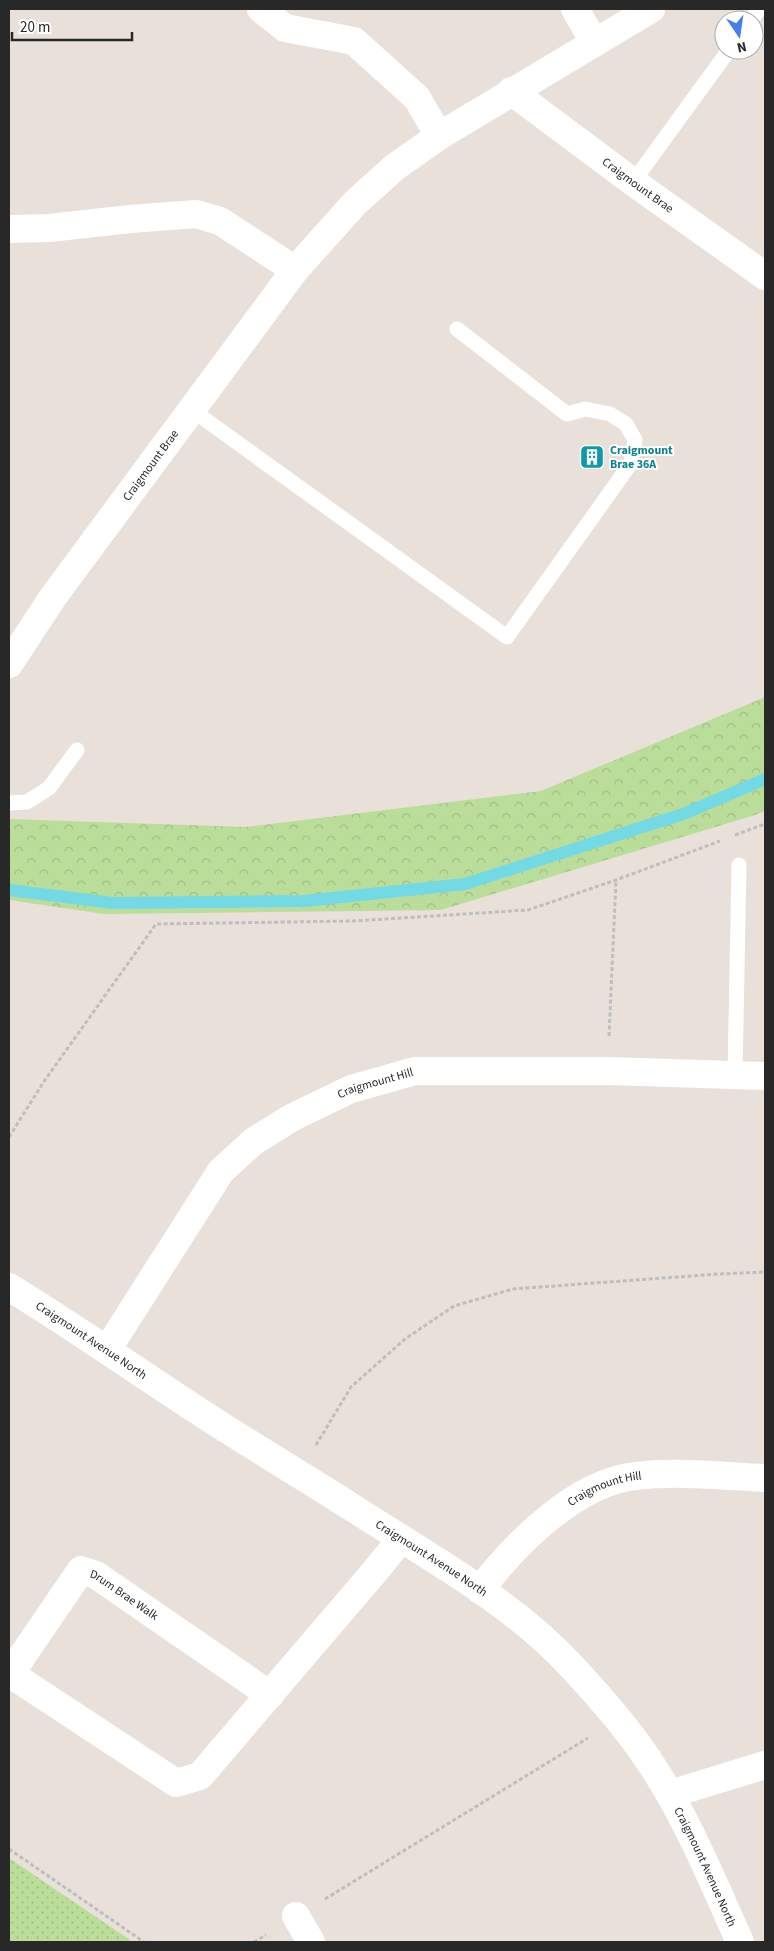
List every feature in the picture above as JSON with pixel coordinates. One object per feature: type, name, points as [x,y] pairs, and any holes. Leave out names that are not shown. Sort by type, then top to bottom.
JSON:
[{"type":"street","points":[[261,9],[285,28],[354,41],[417,98],[439,136]]},
{"type":"street","points":[[575,9],[594,42]]},
{"type":"street","name":"Craigmount Brae","points":[[9,664],[54,597],[295,270],[354,203],[395,167],[439,136],[511,91],[651,9]]},
{"type":"street","name":"Craigmount Brae","points":[[511,91],[633,182],[765,276]]},
{"type":"street","points":[[9,228],[49,228],[168,215],[196,214],[220,221],[295,270]]},
{"type":"street","name":"Craigmount Hill","points":[[107,1350],[221,1171],[254,1141],[293,1116],[351,1089],[415,1071],[608,1071],[765,1076]]},
{"type":"street","name":"Craigmount Avenue North","points":[[9,1287],[219,1424],[480,1590],[527,1626],[572,1666],[646,1756],[670,1794],[705,1864],[740,1942]]},
{"type":"street","name":"Craigmount Hill","points":[[480,1590],[498,1567],[559,1509],[591,1488],[634,1476],[674,1474],[765,1478]]},
{"type":"street","name":"Drum Brae Walk","points":[[270,1694],[96,1575],[81,1570],[9,1674],[176,1783],[200,1776],[270,1694],[401,1539]]},
{"type":"street","points":[[670,1794],[765,1765]]},
{"type":"street","points":[[296,1916],[311,1942]]},
{"type":"lane","points":[[633,182],[722,60]]},
{"type":"lane","points":[[192,410],[507,637],[631,463],[635,440],[626,424],[610,414],[585,409],[567,414],[457,329]]},
{"type":"lane","points":[[9,803],[27,802],[48,788],[77,750]]},
{"type":"lane","points":[[735,1075],[739,865]]},
{"type":"path","points":[[9,1137],[45,1080],[156,924],[353,921],[528,910],[616,880],[765,824]]},
{"type":"path","points":[[608,1071],[616,880]]},
{"type":"path","points":[[300,1474],[351,1387],[405,1339],[454,1306],[513,1289],[765,1272]]},
{"type":"path","points":[[254,1942],[618,1720]]},
{"type":"path","points":[[9,1850],[144,1942]]},
{"type":"green space","points":[[765,697],[765,811],[441,910],[104,914],[9,900],[9,819],[245,827],[541,791]]},
{"type":"green space","points":[[9,1858],[133,1942],[9,1942]]},
{"type":"waterway","points":[[9,890],[113,903],[304,901],[465,884],[686,813],[765,779]]},
{"type":"place","name":"Craigmount Brae 36A","points":[[592,457]]}]
